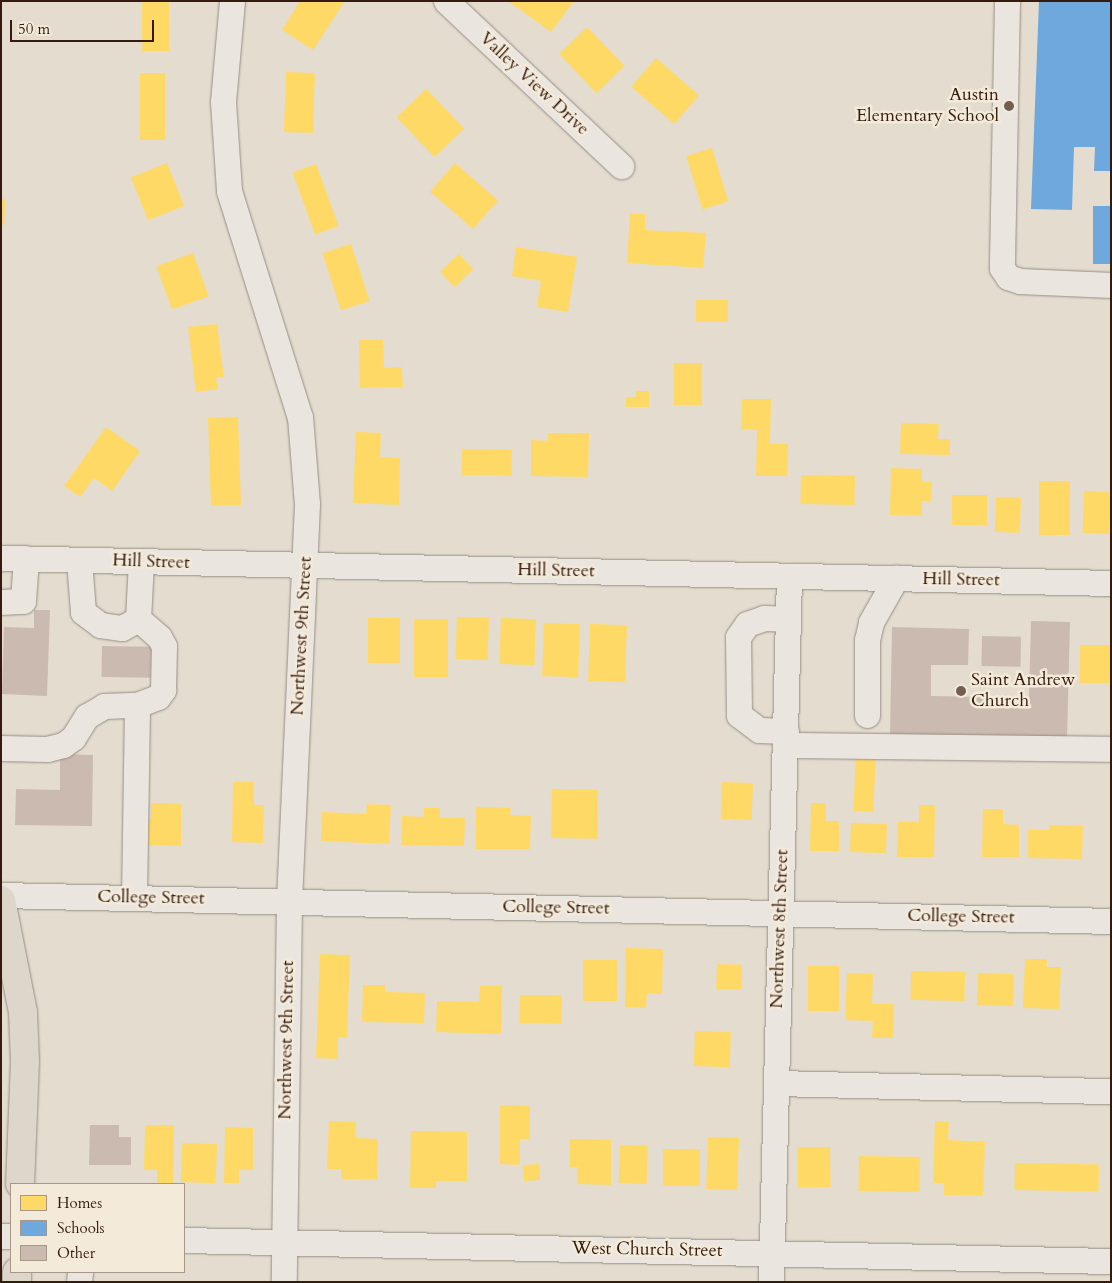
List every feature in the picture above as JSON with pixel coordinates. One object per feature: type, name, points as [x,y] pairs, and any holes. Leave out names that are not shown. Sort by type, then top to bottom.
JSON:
[{"type":"main road","points":[[1,900],[23,1012],[25,1061],[20,1183]]},
{"type":"street","name":"Northwest 9th Street","points":[[232,1],[223,102],[229,191],[300,417],[307,504],[306,566],[290,902],[284,1282]]},
{"type":"street","name":"Valley View Drive","points":[[446,1],[621,166]]},
{"type":"street","points":[[1007,1],[1002,268],[1008,277],[1020,281],[1111,285]]},
{"type":"street","name":"Hill Street","points":[[1,558],[1111,583]]},
{"type":"street","points":[[1,602],[23,601],[26,558]]},
{"type":"street","points":[[79,560],[81,601],[88,617],[100,625],[122,628],[138,619]]},
{"type":"street","points":[[138,619],[141,562]]},
{"type":"street","name":"Northwest 8th Street","points":[[771,1282],[789,576]]},
{"type":"street","points":[[867,715],[867,640],[871,622],[896,578]]},
{"type":"street","points":[[788,618],[764,618],[748,624],[738,637],[739,715],[759,730],[786,738],[1111,749]]},
{"type":"street","points":[[1,748],[39,749],[63,745],[73,738],[87,716],[104,706],[137,705],[158,697],[163,690],[164,657],[159,637],[138,619]]},
{"type":"street","points":[[134,898],[137,705]]},
{"type":"street","name":"College Street","points":[[1,895],[1111,921]]},
{"type":"street","points":[[776,1083],[1111,1091]]},
{"type":"street","name":"West Church Street","points":[[185,1240],[1111,1261]]},
{"type":"building: Homes","points":[[142,1],[169,1],[169,51],[142,51]]},
{"type":"building: Homes","points":[[300,1],[345,1],[313,50],[282,30]]},
{"type":"building: Homes","points":[[508,1],[574,1],[551,32]]},
{"type":"building: Homes","points":[[587,27],[625,66],[596,93],[559,54]]},
{"type":"building: Homes","points":[[656,58],[699,95],[674,124],[631,87]]},
{"type":"building: Homes","points":[[286,72],[315,73],[313,133],[284,132]]},
{"type":"building: Homes","points":[[140,73],[165,73],[165,140],[140,140]]},
{"type":"building: Homes","points":[[426,89],[464,129],[435,157],[397,117]]},
{"type":"building: Homes","points":[[712,148],[728,202],[703,209],[686,156]]},
{"type":"building: Homes","points":[[167,163],[184,206],[148,220],[131,178]]},
{"type":"building: Homes","points":[[455,163],[498,200],[473,229],[430,192]]},
{"type":"building: Homes","points":[[316,164],[339,226],[315,235],[293,173]]},
{"type":"building: Homes","points":[[1,199],[5,199],[4,225],[1,225]]},
{"type":"building: Homes","points":[[630,214],[645,214],[645,230],[706,233],[703,268],[627,263]]},
{"type":"building: Homes","points":[[351,244],[370,301],[341,310],[322,253]]},
{"type":"building: Homes","points":[[516,247],[577,257],[568,312],[537,307],[541,281],[512,276]]},
{"type":"building: Homes","points":[[193,253],[209,296],[172,310],[156,266]]},
{"type":"building: Homes","points":[[459,254],[473,269],[454,287],[440,272]]},
{"type":"building: Homes","points":[[696,300],[728,300],[728,322],[696,322]]},
{"type":"building: Homes","points":[[217,324],[224,377],[216,378],[218,389],[196,392],[188,327]]},
{"type":"building: Homes","points":[[359,340],[383,340],[384,368],[402,367],[403,387],[360,388]]},
{"type":"building: Homes","points":[[674,363],[702,363],[702,405],[674,405]]},
{"type":"building: Homes","points":[[636,391],[649,391],[649,407],[626,407],[626,397],[636,397]]},
{"type":"building: Homes","points":[[742,399],[771,399],[770,444],[788,444],[787,476],[756,476],[757,430],[741,429]]},
{"type":"building: Homes","points":[[238,417],[241,505],[211,506],[208,418]]},
{"type":"building: Homes","points":[[901,423],[939,424],[938,439],[950,439],[950,455],[900,454]]},
{"type":"building: Homes","points":[[106,427],[140,451],[112,491],[94,478],[80,497],[64,486]]},
{"type":"building: Homes","points":[[356,432],[381,433],[380,457],[400,458],[399,505],[353,503]]},
{"type":"building: Homes","points":[[548,433],[589,433],[588,477],[531,476],[531,440],[548,441]]},
{"type":"building: Homes","points":[[462,449],[512,450],[512,476],[462,475]]},
{"type":"building: Homes","points":[[891,468],[922,469],[922,482],[932,482],[931,501],[922,501],[922,516],[890,515]]},
{"type":"building: Homes","points":[[801,475],[855,476],[854,505],[800,504]]},
{"type":"building: Homes","points":[[1039,481],[1070,481],[1070,535],[1039,535]]},
{"type":"building: Homes","points":[[1084,491],[1111,492],[1110,534],[1083,533]]},
{"type":"building: Homes","points":[[952,495],[987,495],[987,525],[952,525]]},
{"type":"building: Homes","points":[[996,497],[1021,498],[1020,533],[995,532]]},
{"type":"building: Homes","points":[[457,617],[489,618],[488,660],[456,659]]},
{"type":"building: Homes","points":[[368,618],[400,618],[400,663],[368,663]]},
{"type":"building: Homes","points":[[501,618],[536,619],[534,665],[499,664]]},
{"type":"building: Homes","points":[[414,619],[448,619],[448,677],[414,677]]},
{"type":"building: Homes","points":[[544,623],[580,624],[578,677],[542,676]]},
{"type":"building: Homes","points":[[590,624],[627,625],[625,682],[588,681]]},
{"type":"building: Homes","points":[[1080,645],[1111,645],[1111,683],[1080,683]]},
{"type":"building: Homes","points":[[856,756],[876,757],[873,812],[853,811]]},
{"type":"building: Homes","points":[[233,782],[254,782],[254,805],[264,805],[263,843],[232,842]]},
{"type":"building: Homes","points":[[722,782],[753,783],[752,820],[721,819]]},
{"type":"building: Homes","points":[[552,789],[598,790],[597,839],[551,838]]},
{"type":"building: Homes","points":[[151,803],[181,804],[181,846],[142,845],[143,818],[151,819]]},
{"type":"building: Homes","points":[[811,803],[826,803],[826,821],[839,821],[839,851],[810,851]]},
{"type":"building: Homes","points":[[367,804],[391,805],[389,844],[321,841],[322,812],[366,814]]},
{"type":"building: Homes","points":[[919,805],[935,805],[934,857],[897,857],[898,822],[919,822]]},
{"type":"building: Homes","points":[[476,807],[511,808],[510,815],[531,816],[530,849],[476,849]]},
{"type":"building: Homes","points":[[424,808],[440,808],[440,818],[465,818],[464,846],[401,845],[402,816],[424,817]]},
{"type":"building: Homes","points":[[983,809],[1003,809],[1003,824],[1019,825],[1019,857],[982,857]]},
{"type":"building: Homes","points":[[851,823],[887,824],[886,853],[850,852]]},
{"type":"building: Homes","points":[[1049,825],[1083,826],[1082,859],[1028,858],[1028,830],[1049,830]]},
{"type":"building: Homes","points":[[626,948],[663,949],[662,994],[647,993],[646,1008],[625,1007]]},
{"type":"building: Homes","points":[[320,954],[350,955],[347,1038],[338,1037],[338,1059],[316,1058]]},
{"type":"building: Homes","points":[[1025,959],[1047,959],[1047,967],[1061,967],[1059,1009],[1023,1008]]},
{"type":"building: Homes","points":[[583,960],[617,960],[617,1001],[583,1001]]},
{"type":"building: Homes","points":[[717,964],[742,965],[741,990],[716,989]]},
{"type":"building: Homes","points":[[808,966],[839,966],[839,1011],[808,1011]]},
{"type":"building: Homes","points":[[911,971],[965,972],[964,1001],[910,1000]]},
{"type":"building: Homes","points":[[847,973],[873,974],[872,1004],[894,1004],[893,1038],[872,1038],[873,1021],[845,1020]]},
{"type":"building: Homes","points":[[978,973],[1014,974],[1013,1006],[977,1005]]},
{"type":"building: Homes","points":[[363,985],[385,985],[385,992],[425,993],[424,1023],[362,1022]]},
{"type":"building: Homes","points":[[480,986],[502,986],[501,1034],[436,1032],[437,1001],[479,1002]]},
{"type":"building: Homes","points":[[520,995],[562,996],[562,1024],[520,1023]]},
{"type":"building: Homes","points":[[695,1031],[731,1032],[730,1067],[694,1066]]},
{"type":"building: Homes","points":[[500,1105],[530,1106],[530,1139],[520,1139],[520,1165],[500,1164]]},
{"type":"building: Homes","points":[[329,1121],[356,1122],[356,1138],[378,1139],[377,1180],[341,1179],[341,1169],[327,1169]]},
{"type":"building: Homes","points":[[935,1121],[949,1122],[948,1140],[985,1142],[983,1196],[944,1195],[944,1183],[933,1183]]},
{"type":"building: Homes","points":[[145,1125],[174,1125],[173,1183],[157,1183],[157,1170],[144,1170]]},
{"type":"building: Homes","points":[[225,1127],[253,1128],[253,1170],[239,1170],[239,1183],[224,1183]]},
{"type":"building: Homes","points":[[411,1131],[467,1132],[467,1181],[436,1181],[436,1188],[410,1188]]},
{"type":"building: Homes","points":[[708,1137],[739,1138],[737,1190],[706,1189]]},
{"type":"building: Homes","points":[[570,1139],[611,1140],[611,1185],[577,1184],[577,1167],[570,1167]]},
{"type":"building: Homes","points":[[182,1143],[217,1144],[216,1183],[181,1182]]},
{"type":"building: Homes","points":[[620,1145],[648,1146],[647,1184],[619,1183]]},
{"type":"building: Homes","points":[[830,1147],[831,1187],[798,1188],[797,1148]]},
{"type":"building: Homes","points":[[663,1149],[700,1149],[700,1186],[663,1186]]},
{"type":"building: Homes","points":[[859,1156],[920,1157],[919,1192],[858,1191]]},
{"type":"building: Homes","points":[[1015,1163],[1099,1164],[1099,1191],[1015,1190]]},
{"type":"building: Homes","points":[[539,1164],[540,1180],[524,1181],[523,1165]]},
{"type":"building: Schools","points":[[1039,1],[1111,1],[1111,171],[1094,171],[1095,147],[1074,147],[1072,210],[1031,209]]},
{"type":"building: Schools","points":[[1093,206],[1111,206],[1111,264],[1093,264]]},
{"type":"building: Other","points":[[34,610],[50,610],[47,696],[2,694],[4,627],[34,628]]},
{"type":"building: Other","points":[[1031,621],[1070,622],[1067,739],[890,735],[892,627],[969,629],[968,665],[931,665],[931,696],[1029,698]]},
{"type":"building: Other","points":[[982,636],[1021,637],[1020,667],[981,666]]},
{"type":"building: Other","points":[[102,646],[151,647],[150,678],[101,677]]},
{"type":"building: Other","points":[[60,754],[93,755],[92,826],[15,825],[16,789],[60,790]]},
{"type":"building: Other","points":[[90,1125],[119,1125],[119,1137],[131,1137],[131,1165],[89,1165]]},
{"type":"place","name":"Austin Elementary School","points":[[1009,106]]},
{"type":"place","name":"Saint Andrew Church","points":[[961,691]]}]
